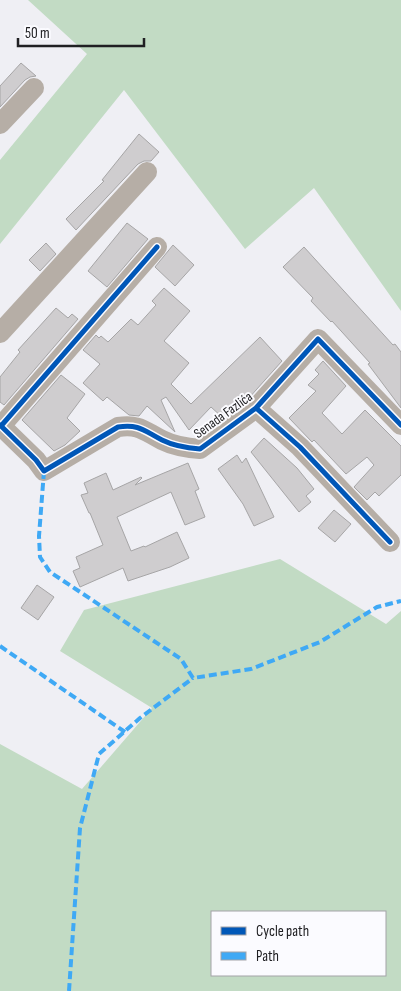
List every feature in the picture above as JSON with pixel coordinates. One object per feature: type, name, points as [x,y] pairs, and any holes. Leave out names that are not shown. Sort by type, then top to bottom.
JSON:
[{"type":"street","points":[[0,124],[34,88]]},
{"type":"street","points":[[0,333],[147,172]]},
{"type":"street","name":"Senada Fazlića","points":[[157,247],[1,426],[36,460],[44,471],[118,427],[130,425],[141,427],[163,440],[179,446],[200,448],[256,408],[318,338],[401,426]]},
{"type":"street","points":[[256,408],[300,447],[390,542]]},
{"type":"green space","points":[[28,0],[401,0],[401,311],[314,188],[245,249],[124,90],[0,244],[0,160],[87,54]]},
{"type":"green space","points":[[280,559],[386,624],[401,611],[401,991],[0,991],[0,744],[82,789],[152,708],[60,651],[84,610]]},
{"type":"building","points":[[21,63],[36,76],[25,80],[0,107],[0,86]]},
{"type":"building","points":[[139,134],[159,152],[151,161],[144,161],[138,164],[76,230],[66,219],[104,181],[102,180]]},
{"type":"building","points":[[127,223],[148,239],[107,287],[88,271]]},
{"type":"building","points":[[46,243],[56,254],[40,271],[29,260]]},
{"type":"building","points":[[173,245],[194,265],[175,286],[155,267]]},
{"type":"building","points":[[304,247],[401,352],[401,408],[368,364],[370,363],[311,301],[313,298],[283,267]]},
{"type":"building","points":[[164,288],[190,311],[164,341],[189,363],[171,384],[191,404],[260,337],[282,361],[248,399],[223,418],[211,407],[189,430],[166,397],[161,400],[175,432],[147,406],[139,416],[129,415],[107,397],[103,401],[83,383],[100,364],[83,350],[96,335],[99,338],[101,336],[108,342],[131,319],[138,325],[156,305],[152,301]]},
{"type":"building","points":[[56,308],[68,318],[72,314],[78,319],[4,405],[0,402],[0,377],[20,352],[18,350]]},
{"type":"building","points":[[323,361],[346,386],[322,413],[342,434],[365,410],[401,446],[401,475],[379,496],[375,492],[367,500],[354,487],[374,465],[367,457],[346,474],[314,440],[312,442],[289,418],[316,391],[308,385],[319,374],[315,370]]},
{"type":"building","points":[[61,375],[85,394],[67,418],[80,431],[65,445],[54,451],[22,420]]},
{"type":"building","points":[[264,438],[297,468],[314,489],[306,496],[311,502],[299,512],[251,452]]},
{"type":"building","points":[[237,455],[242,463],[246,458],[274,517],[254,526],[243,504],[218,469]]},
{"type":"building","points":[[188,463],[199,489],[195,491],[205,517],[185,525],[171,492],[117,517],[131,551],[145,547],[177,532],[189,558],[170,567],[128,581],[123,568],[80,587],[73,571],[80,568],[76,557],[103,545],[81,495],[88,493],[84,483],[106,473],[113,490],[141,477],[135,485]]},
{"type":"building","points":[[334,510],[351,524],[335,542],[318,528]]},
{"type":"building","points":[[37,585],[54,597],[38,620],[21,608]]},
{"type":"marked path","points":[[44,471],[39,536],[40,557],[50,572],[181,659],[193,678],[251,669],[320,642],[377,607],[401,601]]},
{"type":"marked path","points":[[0,646],[125,732]]},
{"type":"marked path","points":[[69,991],[80,828],[99,754],[140,718],[193,678]]},
{"type":"cycle path","points":[[1,426],[157,247]]},
{"type":"cycle path","points":[[0,425],[36,460],[44,471],[118,427],[125,426],[137,427],[171,444],[200,449],[256,408],[318,339],[401,425]]},
{"type":"cycle path","points":[[256,408],[300,447],[390,542]]}]
